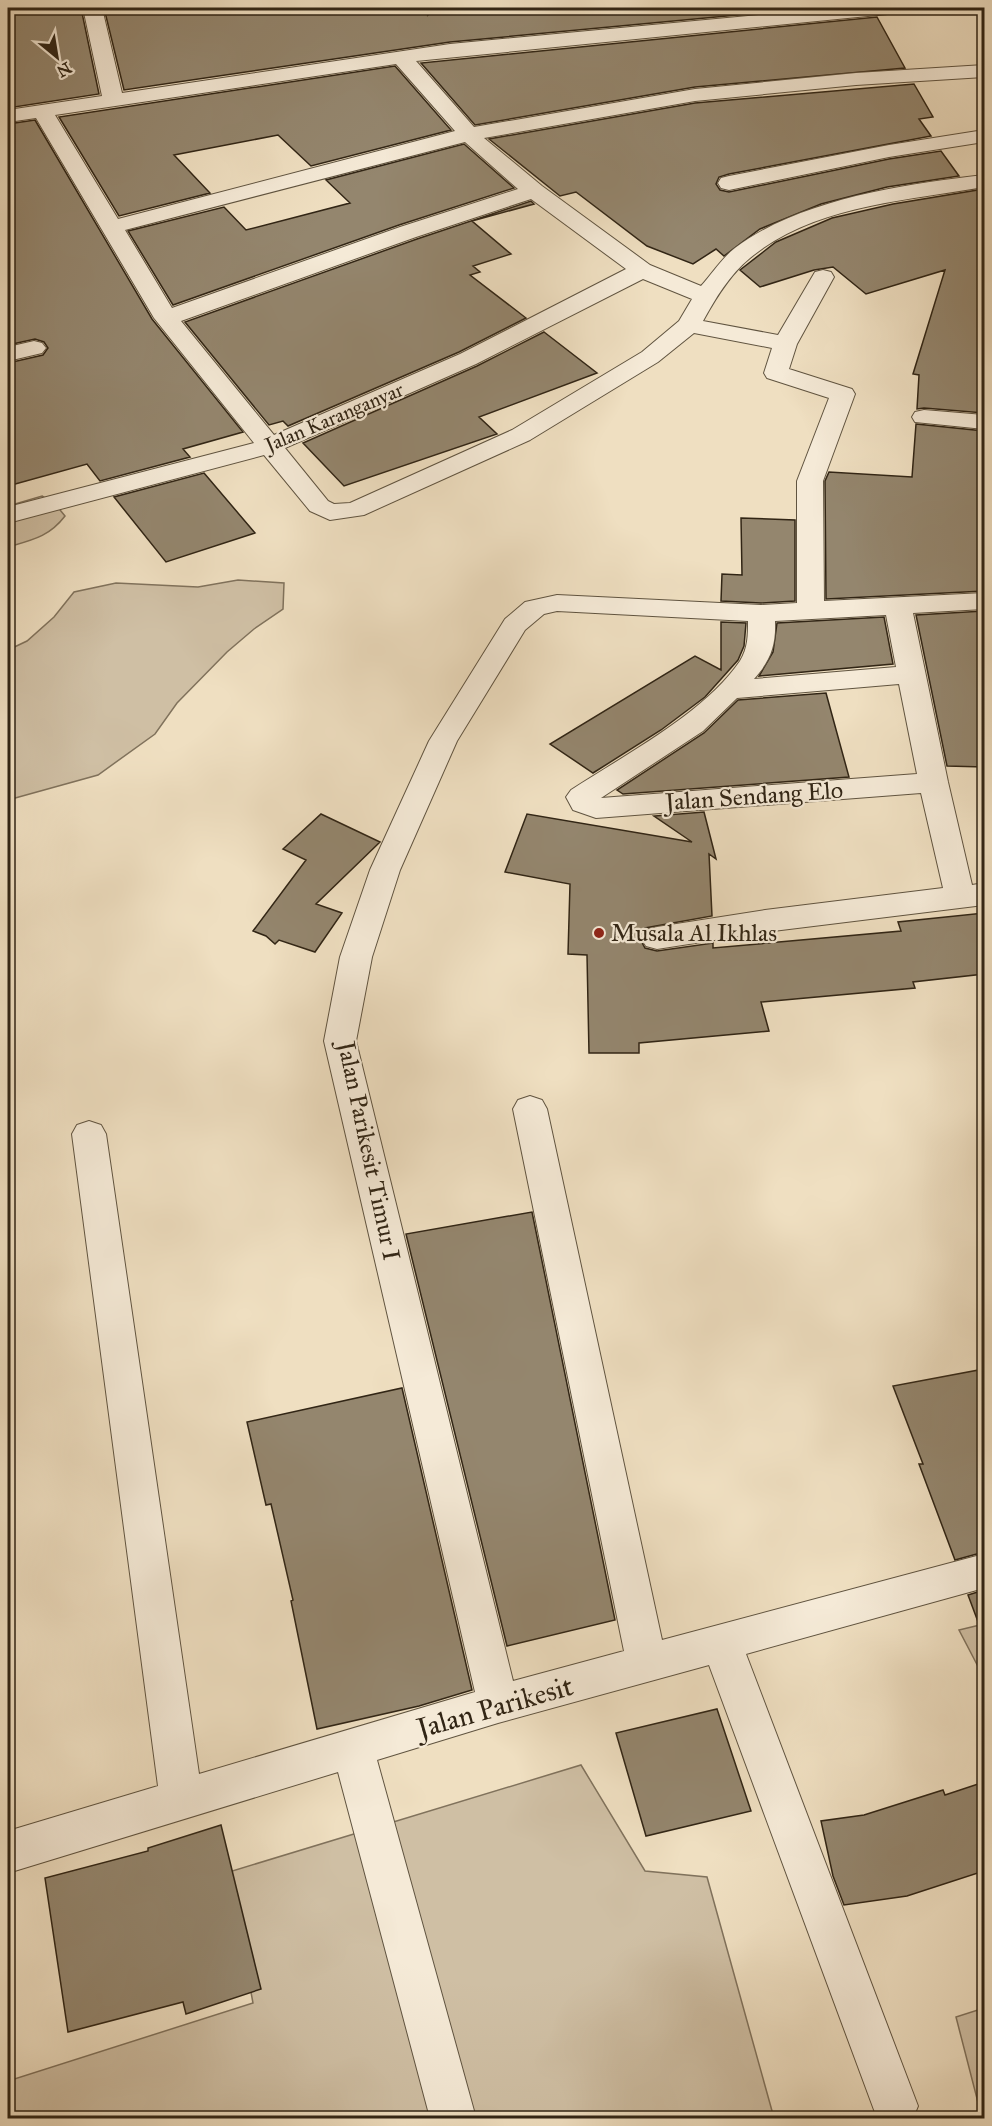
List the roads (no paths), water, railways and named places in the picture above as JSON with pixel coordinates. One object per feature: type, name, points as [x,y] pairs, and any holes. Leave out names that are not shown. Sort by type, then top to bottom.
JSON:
[{"type":"street","points":[[92,8],[113,100]]},
{"type":"street","points":[[8,116],[450,50],[845,9],[888,8]]},
{"type":"street","points":[[401,57],[478,144],[534,191],[642,270],[705,297]]},
{"type":"street","points":[[111,226],[470,134],[695,95],[855,79],[984,70]]},
{"type":"street","points":[[42,111],[166,318],[319,506],[330,512],[355,510],[521,435],[650,357],[689,325],[705,297],[741,254],[780,230],[817,214],[870,200],[984,181]]},
{"type":"street","points":[[729,183],[984,136]]},
{"type":"street","points":[[166,318],[367,246],[534,191]]},
{"type":"street","name":"Jalan Karanganyar","points":[[8,515],[270,446],[468,359],[642,270]]},
{"type":"street","points":[[811,611],[810,481],[843,394],[776,373],[775,369],[784,344],[823,277]]},
{"type":"street","points":[[689,325],[784,344]]},
{"type":"street","points":[[8,354],[34,348]]},
{"type":"street","points":[[924,417],[984,422]]},
{"type":"street","points":[[657,938],[765,921],[972,896],[933,782],[898,606],[984,601]]},
{"type":"street","name":"Jalan Parikesit Timur I","points":[[498,1704],[340,1041],[356,957],[385,870],[443,741],[515,625],[535,608],[557,603],[760,613],[898,606]]},
{"type":"street","points":[[729,690],[753,663],[762,640],[760,613]]},
{"type":"street","points":[[729,690],[912,674]]},
{"type":"street","name":"Jalan Sendang Elo","points":[[729,690],[693,723],[581,797],[587,806],[596,808],[933,782]]},
{"type":"street","points":[[530,1109],[647,1663]]},
{"type":"street","points":[[89,1134],[181,1800]]},
{"type":"street","name":"Jalan Parikesit","points":[[8,1852],[498,1704],[984,1571]]},
{"type":"street","points":[[722,1642],[895,2106]]},
{"type":"street","points":[[353,1749],[453,2118]]},
{"type":"place","name":"Musala Al Ikhlas","points":[[599,933]]}]
